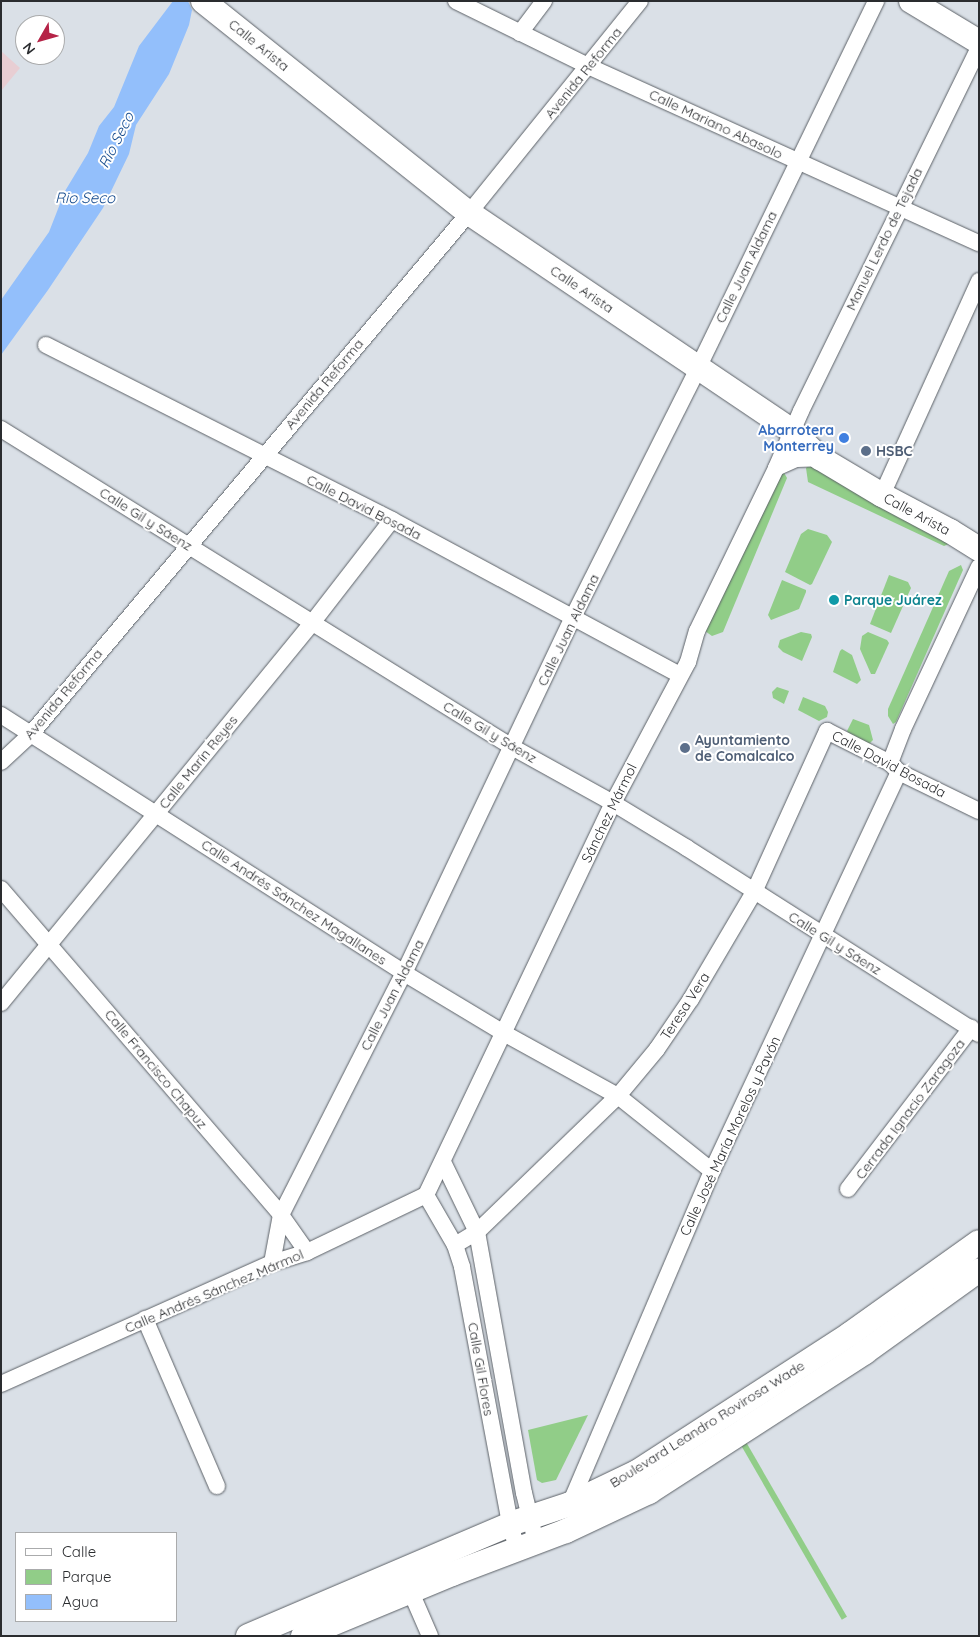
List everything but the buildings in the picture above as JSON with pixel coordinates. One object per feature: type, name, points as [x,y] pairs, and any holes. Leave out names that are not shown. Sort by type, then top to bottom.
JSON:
[{"type":"main road","name":"Calle Arista","points":[[203,1],[469,212],[792,431],[820,458],[979,549]]},
{"type":"main road","points":[[911,1],[979,42]]},
{"type":"main road","name":"Boulevard Leandro Rovirosa Wade","points":[[248,1636],[290,1627],[402,1569],[520,1521],[570,1504],[637,1472],[850,1334],[979,1242]]},
{"type":"main road","name":"Boulevard Leandro Rovirosa Wade","points":[[303,1636],[452,1574],[575,1527],[649,1492],[857,1357],[979,1270]]},
{"type":"street","name":"Calle Mariano Abasolo","points":[[456,1],[588,66],[979,243]]},
{"type":"street","points":[[520,33],[544,1]]},
{"type":"street","name":"Avenida Reforma","points":[[1,762],[31,734],[469,212],[640,1]]},
{"type":"street","name":"Calle Juan Aldama","points":[[272,1263],[281,1215],[404,973],[572,619],[698,368],[876,1]]},
{"type":"street","name":"Manuel Lerdo de Tejada","points":[[792,431],[979,47]]},
{"type":"street","points":[[882,495],[979,280]]},
{"type":"street","name":"Calle David Bosada","points":[[46,345],[392,520],[572,619],[680,675]]},
{"type":"street","name":"Calle Gil y Sáenz","points":[[1,429],[512,747],[613,803],[975,1031]]},
{"type":"street","name":"Sánchez Mármol","points":[[426,1195],[502,1032],[613,803],[688,662],[697,631],[792,431]]},
{"type":"street","points":[[776,468],[796,459],[820,458]]},
{"type":"street","name":"Calle Marín Reyes","points":[[1,1003],[312,623],[392,520]]},
{"type":"street","name":"Calle José María Morelos y Pavón","points":[[570,1504],[712,1171],[824,936],[894,768],[903,729],[979,567]]},
{"type":"street","name":"Calle Andrés Sánchez Magallanes","points":[[1,715],[404,973],[502,1032],[618,1096],[712,1171]]},
{"type":"street","name":"Calle David Bosada","points":[[826,732],[829,731],[894,768],[979,811]]},
{"type":"street","name":"Teresa Vera","points":[[455,1245],[477,1232],[618,1096],[657,1049],[690,1000],[754,892],[826,732]]},
{"type":"street","name":"Calle Francisco Chapuz","points":[[1,889],[281,1215],[307,1252]]},
{"type":"street","name":"Cerrada Ignacio Zaragoza","points":[[848,1189],[975,1031]]},
{"type":"street","points":[[443,1162],[477,1232],[520,1521]]},
{"type":"street","name":"Calle Gil Flores","points":[[426,1195],[455,1245],[462,1268],[526,1546]]},
{"type":"street","name":"Calle Andrés Sánchez Mármol","points":[[1,1384],[272,1263],[307,1252],[426,1195]]},
{"type":"street","points":[[145,1319],[217,1486]]},
{"type":"street","points":[[402,1569],[430,1636]]},
{"type":"shaded area","points":[[1,51],[20,68],[1,91]]},
{"type":"green space","points":[[811,463],[951,543],[944,546],[808,482],[806,468]]},
{"type":"green space","points":[[783,471],[787,478],[723,632],[712,636],[705,631]]},
{"type":"green space","points":[[808,529],[827,535],[832,542],[810,585],[785,572],[801,534]]},
{"type":"green space","points":[[961,565],[963,570],[896,722],[893,724],[888,716],[888,709],[949,571]]},
{"type":"green space","points":[[889,575],[908,582],[911,588],[891,633],[870,624]]},
{"type":"green space","points":[[782,580],[806,590],[806,592],[799,609],[771,620],[768,615]]},
{"type":"green space","points":[[801,632],[811,634],[812,637],[802,661],[783,652],[778,647],[780,640]]},
{"type":"green space","points":[[868,632],[887,640],[889,643],[875,674],[871,674],[860,649],[862,636]]},
{"type":"green space","points":[[842,649],[852,655],[861,680],[857,684],[833,672]]},
{"type":"green space","points":[[777,687],[789,691],[784,704],[773,698],[772,692]]},
{"type":"green space","points":[[803,697],[825,706],[828,712],[827,717],[819,721],[798,710]]},
{"type":"green space","points":[[853,719],[869,725],[873,740],[869,744],[850,735],[847,731]]},
{"type":"green space","points":[[588,1415],[556,1480],[542,1483],[537,1480],[528,1430]]},
{"type":"green space","points":[[742,1435],[847,1617],[842,1620],[737,1438]]},
{"type":"water","name":"Rio Seco","points":[[173,1],[188,1],[192,10],[189,25],[169,74],[136,125],[129,154],[103,208],[48,290],[1,355],[1,300],[49,232],[65,191],[88,153],[99,126],[114,107],[139,46]]},
{"type":"place","name":"Abarrotera Monterrey","points":[[844,438]]},
{"type":"place","name":"HSBC","points":[[866,451]]},
{"type":"place","name":"Parque Juárez","points":[[834,600]]},
{"type":"place","name":"Ayuntamiento de Comalcalco","points":[[685,748]]},
{"type":"water label","name":"Río Seco","points":[[116,140]]}]
